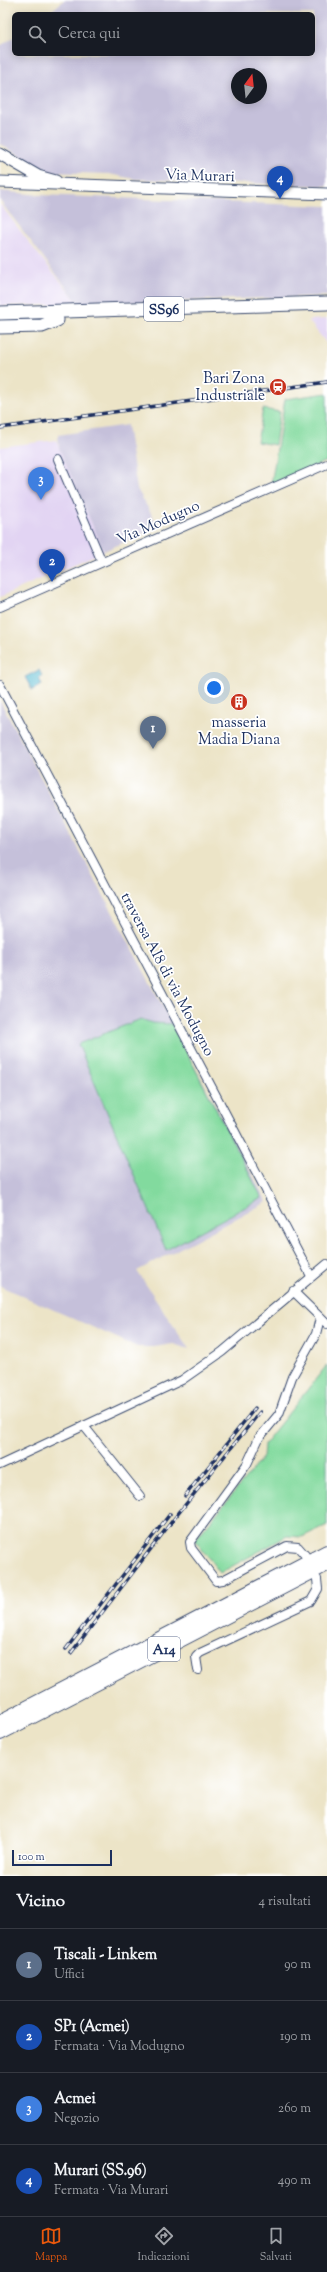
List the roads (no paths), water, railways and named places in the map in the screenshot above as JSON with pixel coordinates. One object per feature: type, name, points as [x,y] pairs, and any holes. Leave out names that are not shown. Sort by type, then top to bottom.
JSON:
[{"type":"highway","name":"A14","points":[[0,1722],[327,1552]]},
{"type":"highway","name":"A14","points":[[0,1733],[327,1564]]},
{"type":"main road","name":"SS96","points":[[0,313],[327,303]]},
{"type":"main road","name":"SS96","points":[[0,321],[327,311]]},
{"type":"main road","points":[[0,327],[42,326],[58,320]]},
{"type":"street","name":"Via Murari","points":[[0,154],[38,176],[72,184]]},
{"type":"street","name":"Via Murari","points":[[0,182],[327,194]]},
{"type":"street","points":[[58,458],[102,562]]},
{"type":"street","name":"Via Modugno","points":[[0,607],[327,464]]},
{"type":"street","name":"traversa AI8 di via Modugno","points":[[0,685],[311,1276]]},
{"type":"street","points":[[0,1465],[182,1380],[222,1352],[327,1264]]},
{"type":"street","points":[[293,1291],[327,1324]]},
{"type":"street","points":[[305,1555],[298,1547],[287,1546],[223,1580],[216,1581],[191,1548],[190,1542],[247,1464],[259,1438],[279,1414],[292,1377],[316,1334],[320,1318]]},
{"type":"street","points":[[84,1426],[140,1496]]},
{"type":"street","points":[[198,1670],[196,1657],[200,1653],[311,1601],[318,1589],[317,1579]]},
{"type":"water","points":[[39,670],[42,676],[39,678],[42,685],[32,690],[25,677]]},
{"type":"railway","points":[[0,428],[327,382]]},
{"type":"railway","points":[[185,1496],[255,1408]]},
{"type":"railway","points":[[71,1653],[173,1520],[260,1412]]},
{"type":"railway","points":[[66,1649],[170,1514]]},
{"type":"place","name":"Murari (SS.96)","points":[[280,199]]},
{"type":"place","name":"Bari Zona Industriale","points":[[278,387]]},
{"type":"place","name":"Acmei","points":[[41,500]]},
{"type":"place","name":"SP1 (Acmei)","points":[[52,582]]},
{"type":"place","name":"masseria Madia Diana","points":[[239,702]]},
{"type":"place","name":"Tiscali - Linkem","points":[[153,749]]}]
